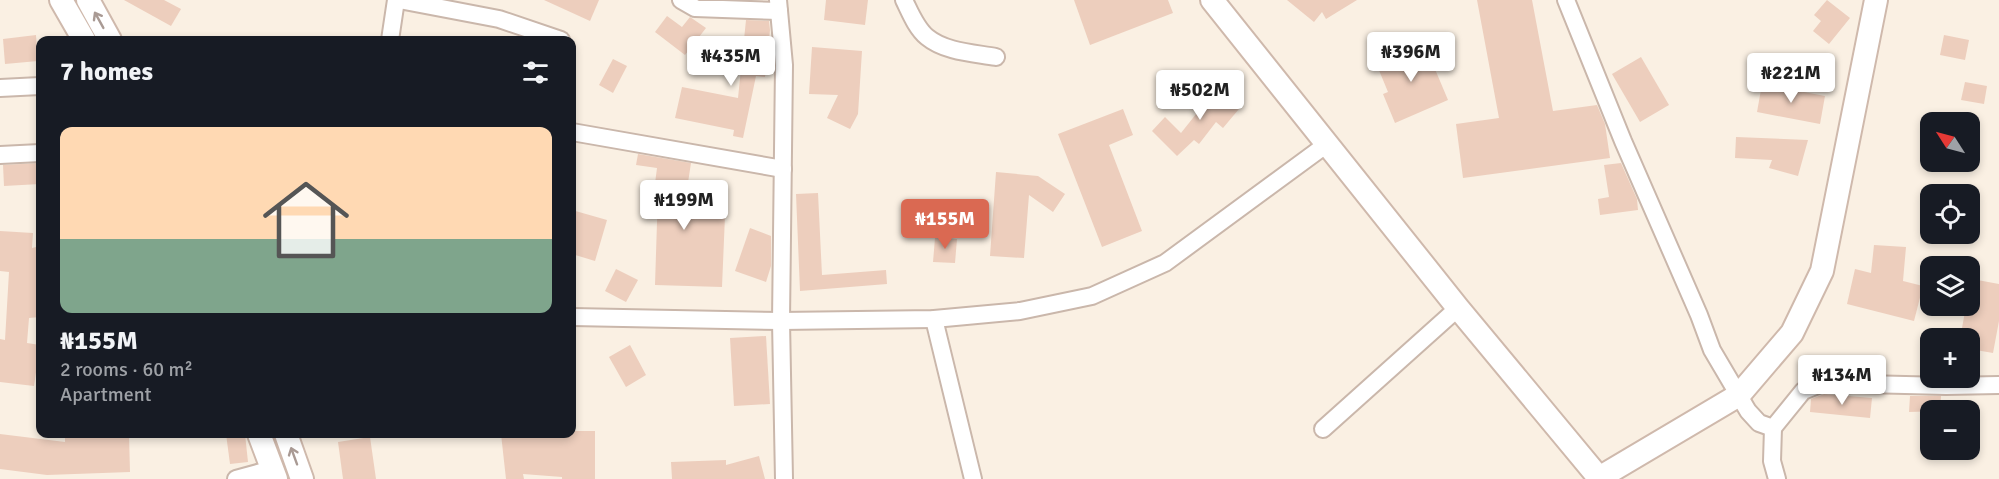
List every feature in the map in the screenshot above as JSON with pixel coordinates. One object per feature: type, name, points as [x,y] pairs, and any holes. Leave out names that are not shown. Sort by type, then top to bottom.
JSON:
[{"type":"main road","points":[[61,0],[82,36]]},
{"type":"main road","points":[[87,0],[108,36]]},
{"type":"main road","points":[[1216,1],[1458,308],[1599,479],[1739,395],[1792,333],[1822,271],[1876,0]]},
{"type":"main road","points":[[261,438],[274,474]]},
{"type":"main road","points":[[287,438],[302,479]]},
{"type":"street","points":[[391,36],[397,0],[499,19],[549,36]]},
{"type":"street","points":[[681,0],[695,8],[778,5],[784,65],[781,321],[784,479]]},
{"type":"street","points":[[904,0],[926,37],[945,48],[996,57]]},
{"type":"street","points":[[1566,0],[1712,350],[1748,411],[1759,423],[1773,428]]},
{"type":"street","points":[[0,88],[36,86]]},
{"type":"street","points":[[576,133],[783,169]]},
{"type":"street","points":[[576,317],[781,321],[934,319],[1020,311],[1092,296],[1165,263],[1327,144]]},
{"type":"street","points":[[0,155],[36,153]]},
{"type":"street","points":[[1323,429],[1458,308]]},
{"type":"street","points":[[934,319],[973,479]]},
{"type":"street","points":[[1777,479],[1772,460],[1773,428],[1803,391],[1823,382],[1946,386],[1999,385]]},
{"type":"street","points":[[236,479],[274,474]]},
{"type":"building","points":[[124,0],[164,0],[181,9],[171,26]]},
{"type":"building","points":[[544,0],[599,0],[590,21]]},
{"type":"building","points":[[826,0],[868,0],[865,25],[824,20]]},
{"type":"building","points":[[1074,0],[1168,0],[1173,13],[1090,45]]},
{"type":"building","points":[[1287,0],[1357,0],[1326,19],[1322,12],[1314,22]]},
{"type":"building","points":[[1477,0],[1532,0],[1553,111],[1597,105],[1605,124],[1610,158],[1463,178],[1456,124],[1499,118]]},
{"type":"building","points":[[1827,0],[1850,18],[1829,44],[1813,31],[1821,21],[1814,15]]},
{"type":"building","points":[[667,16],[682,27],[690,17],[706,28],[685,55],[655,32]]},
{"type":"building","points":[[746,20],[769,21],[770,30],[765,77],[756,76],[743,138],[733,136],[734,130],[675,118],[682,87],[738,98]]},
{"type":"building","points":[[36,35],[36,61],[5,64],[3,39]]},
{"type":"building","points":[[1944,35],[1969,40],[1965,60],[1940,55]]},
{"type":"building","points":[[1424,43],[1448,100],[1395,123],[1383,94],[1388,92],[1376,63]]},
{"type":"building","points":[[812,47],[862,51],[858,114],[850,129],[827,118],[838,95],[809,94]]},
{"type":"building","points":[[1641,57],[1669,105],[1640,122],[1612,74]]},
{"type":"building","points":[[613,59],[627,66],[613,93],[599,85]]},
{"type":"building","points":[[1965,82],[1987,86],[1984,104],[1961,100]]},
{"type":"building","points":[[1220,84],[1244,103],[1223,128],[1216,122],[1199,144],[1194,140],[1177,156],[1152,131],[1165,117],[1181,133]]},
{"type":"building","points":[[1762,84],[1825,96],[1820,124],[1757,112]]},
{"type":"building","points":[[1123,109],[1133,135],[1109,145],[1142,231],[1102,247],[1058,134]]},
{"type":"building","points":[[1736,137],[1808,140],[1798,176],[1769,168],[1772,160],[1735,158]]},
{"type":"building","points":[[638,154],[691,163],[683,215],[725,216],[722,287],[655,285],[658,191],[654,191],[657,168],[636,165]]},
{"type":"building","points":[[36,163],[36,184],[4,186],[3,165]]},
{"type":"building","points":[[1621,163],[1637,199],[1638,210],[1600,215],[1598,199],[1609,197],[1604,165]]},
{"type":"building","points":[[996,172],[1038,176],[1065,194],[1053,212],[1029,195],[1024,258],[990,256]]},
{"type":"building","points":[[818,193],[822,275],[886,270],[887,284],[800,291],[796,194]]},
{"type":"building","points":[[576,211],[607,220],[595,261],[576,255]]},
{"type":"building","points":[[750,228],[771,236],[771,266],[766,282],[735,271]]},
{"type":"building","points":[[0,231],[33,233],[32,248],[36,247],[36,317],[29,318],[27,343],[36,344],[34,386],[0,382],[0,339],[5,340],[9,272],[0,271]]},
{"type":"building","points":[[935,238],[957,239],[955,263],[933,262]]},
{"type":"building","points":[[1874,245],[1906,247],[1903,281],[1920,285],[1920,298],[1914,321],[1847,304],[1855,269],[1871,273]]},
{"type":"building","points":[[616,269],[638,280],[626,302],[605,291]]},
{"type":"building","points":[[1980,280],[1999,284],[1999,321],[1993,353],[1980,351],[1980,328],[1962,328],[1964,316],[1980,316]]},
{"type":"building","points":[[766,336],[770,404],[734,406],[730,338]]},
{"type":"building","points":[[630,345],[646,375],[626,387],[609,357]]},
{"type":"building","points":[[1824,394],[1872,398],[1870,418],[1810,412],[1811,399]]},
{"type":"building","points":[[1910,396],[1941,396],[1941,400],[1920,400],[1920,412],[1909,412]]},
{"type":"building","points":[[576,431],[595,431],[595,479],[562,479],[562,477],[523,474],[524,479],[506,479],[501,438],[576,438]]},
{"type":"building","points":[[0,434],[65,442],[65,438],[129,438],[130,472],[47,475],[0,469]]},
{"type":"building","points":[[227,438],[245,438],[248,462],[230,464]]},
{"type":"building","points":[[370,438],[376,479],[343,479],[338,442]]},
{"type":"building","points":[[759,456],[765,479],[672,479],[671,462],[726,460],[726,465]]}]
